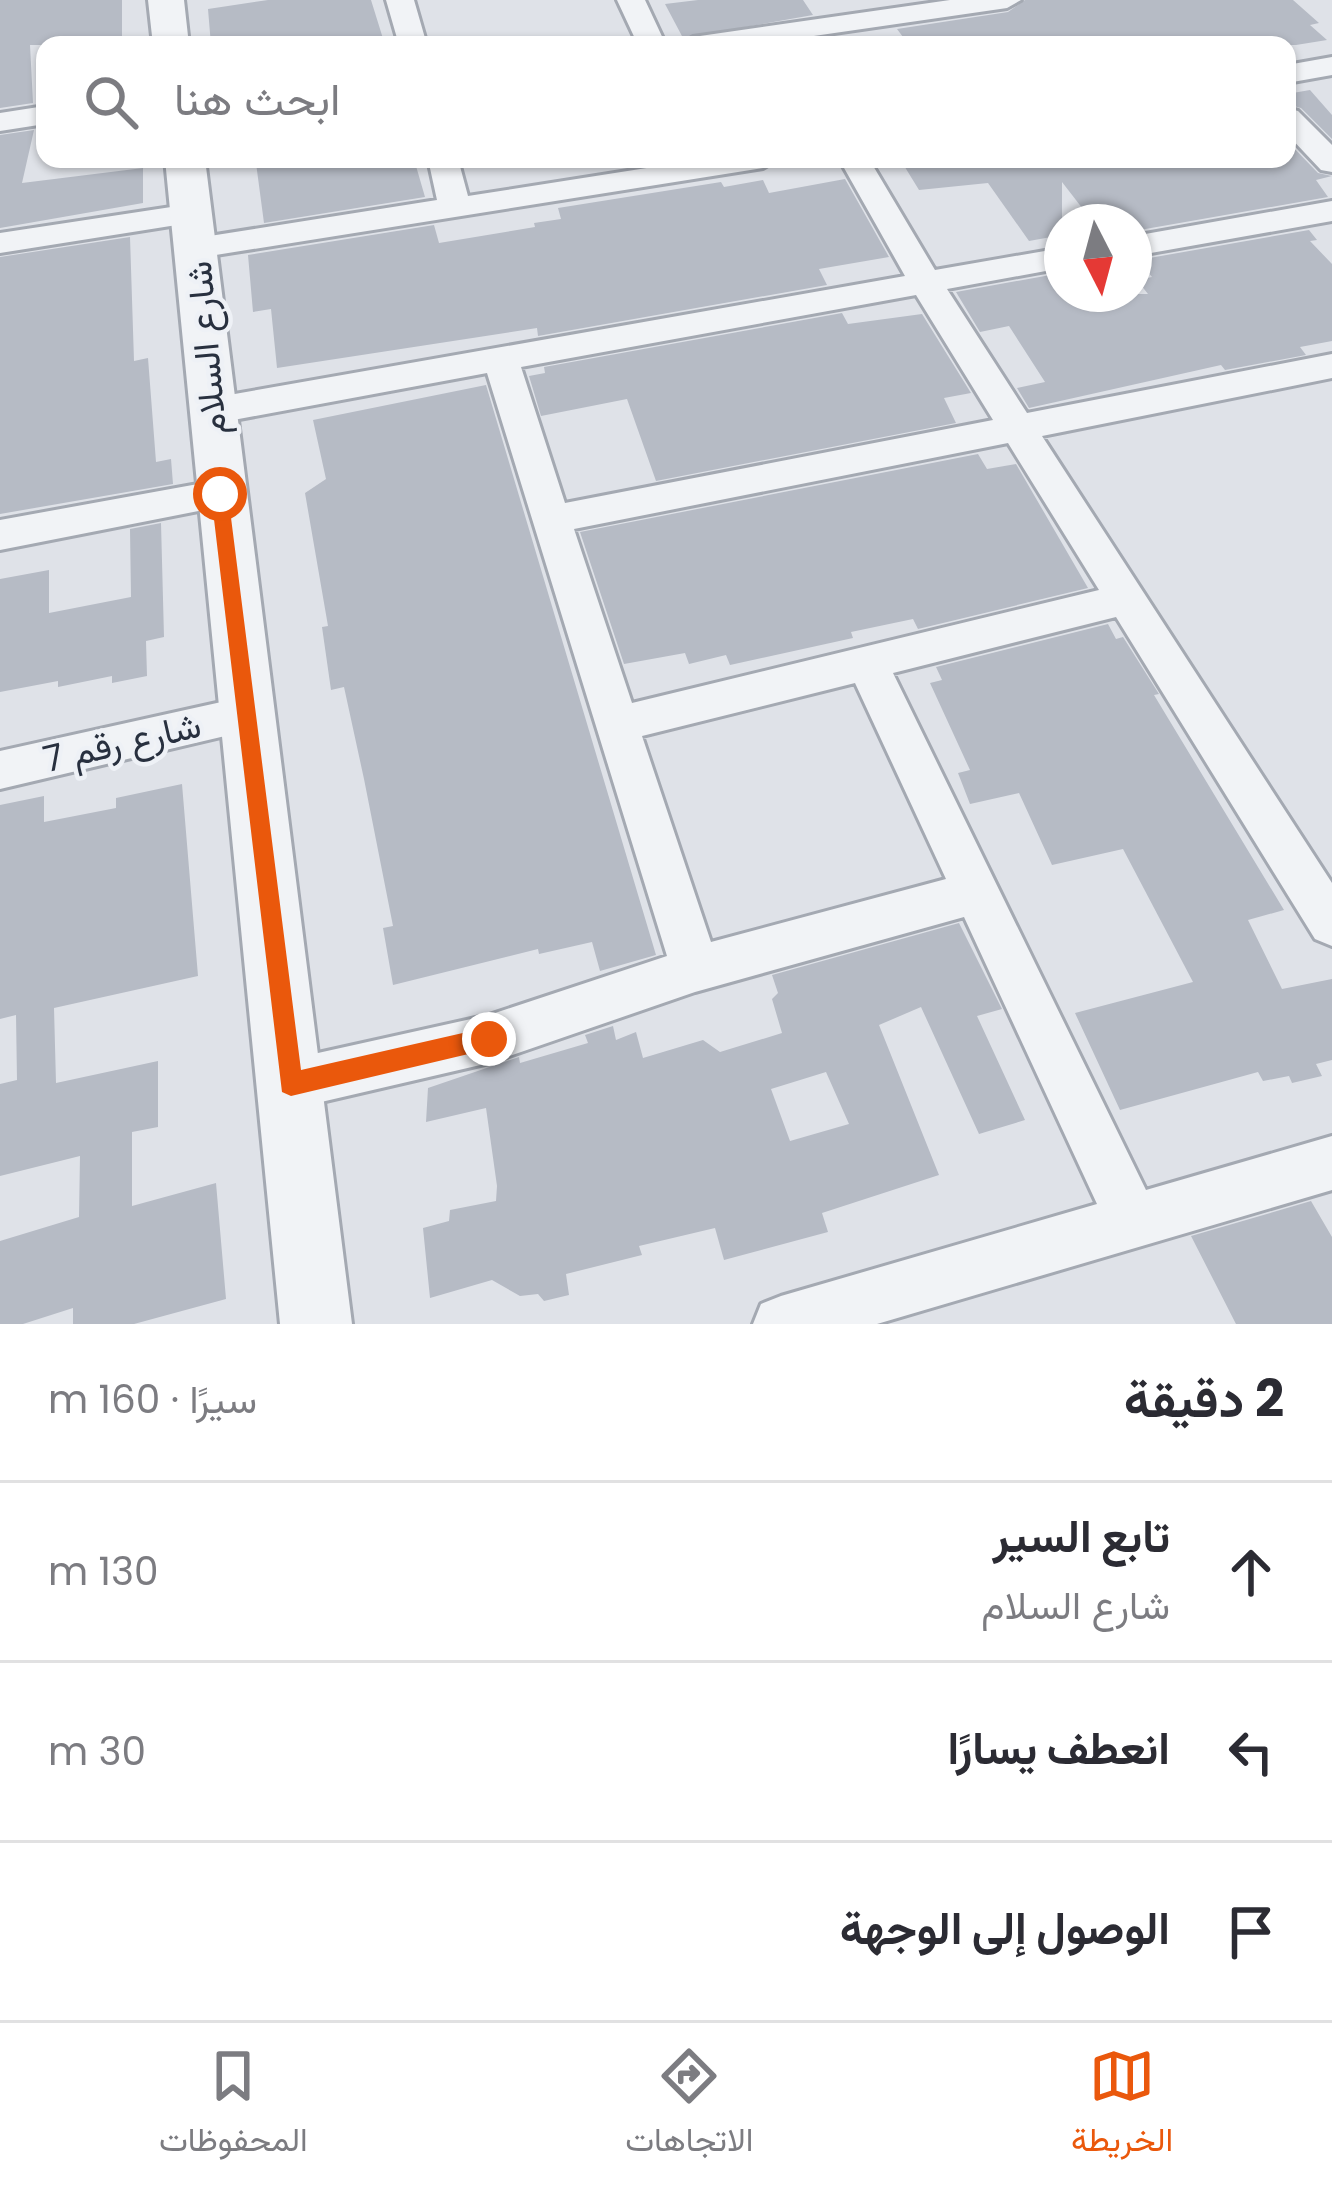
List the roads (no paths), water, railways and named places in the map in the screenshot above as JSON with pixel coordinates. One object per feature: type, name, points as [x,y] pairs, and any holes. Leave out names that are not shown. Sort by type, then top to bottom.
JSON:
[{"type":"street","points":[[166,0],[170,36]]},
{"type":"street","points":[[400,0],[410,36]]},
{"type":"street","points":[[631,0],[648,36]]},
{"type":"street","points":[[824,0],[846,35],[1007,0]]},
{"type":"street","points":[[1296,72],[1332,66]]},
{"type":"street","points":[[0,122],[36,117]]},
{"type":"street","points":[[1296,126],[1332,163]]},
{"type":"street","name":"شارع السلام","points":[[186,168],[244,716],[316,1324]]},
{"type":"street","points":[[445,168],[455,209]]},
{"type":"street","points":[[0,243],[455,209],[708,168]]},
{"type":"street","points":[[859,168],[925,282],[1332,924]]},
{"type":"street","points":[[1152,243],[1332,212]]},
{"type":"street","points":[[212,411],[1044,261]]},
{"type":"street","points":[[501,361],[695,969]]},
{"type":"street","points":[[550,520],[1332,366]]},
{"type":"street","points":[[0,535],[220,494]]},
{"type":"street","points":[[618,724],[1127,599]]},
{"type":"street","points":[[866,662],[1133,1221]]},
{"type":"street","name":"شارع رقم 7","points":[[0,770],[244,716]]},
{"type":"street","points":[[291,1084],[489,1039],[695,969],[974,893]]},
{"type":"street","points":[[782,1324],[1133,1221],[1327,1173]]}]
